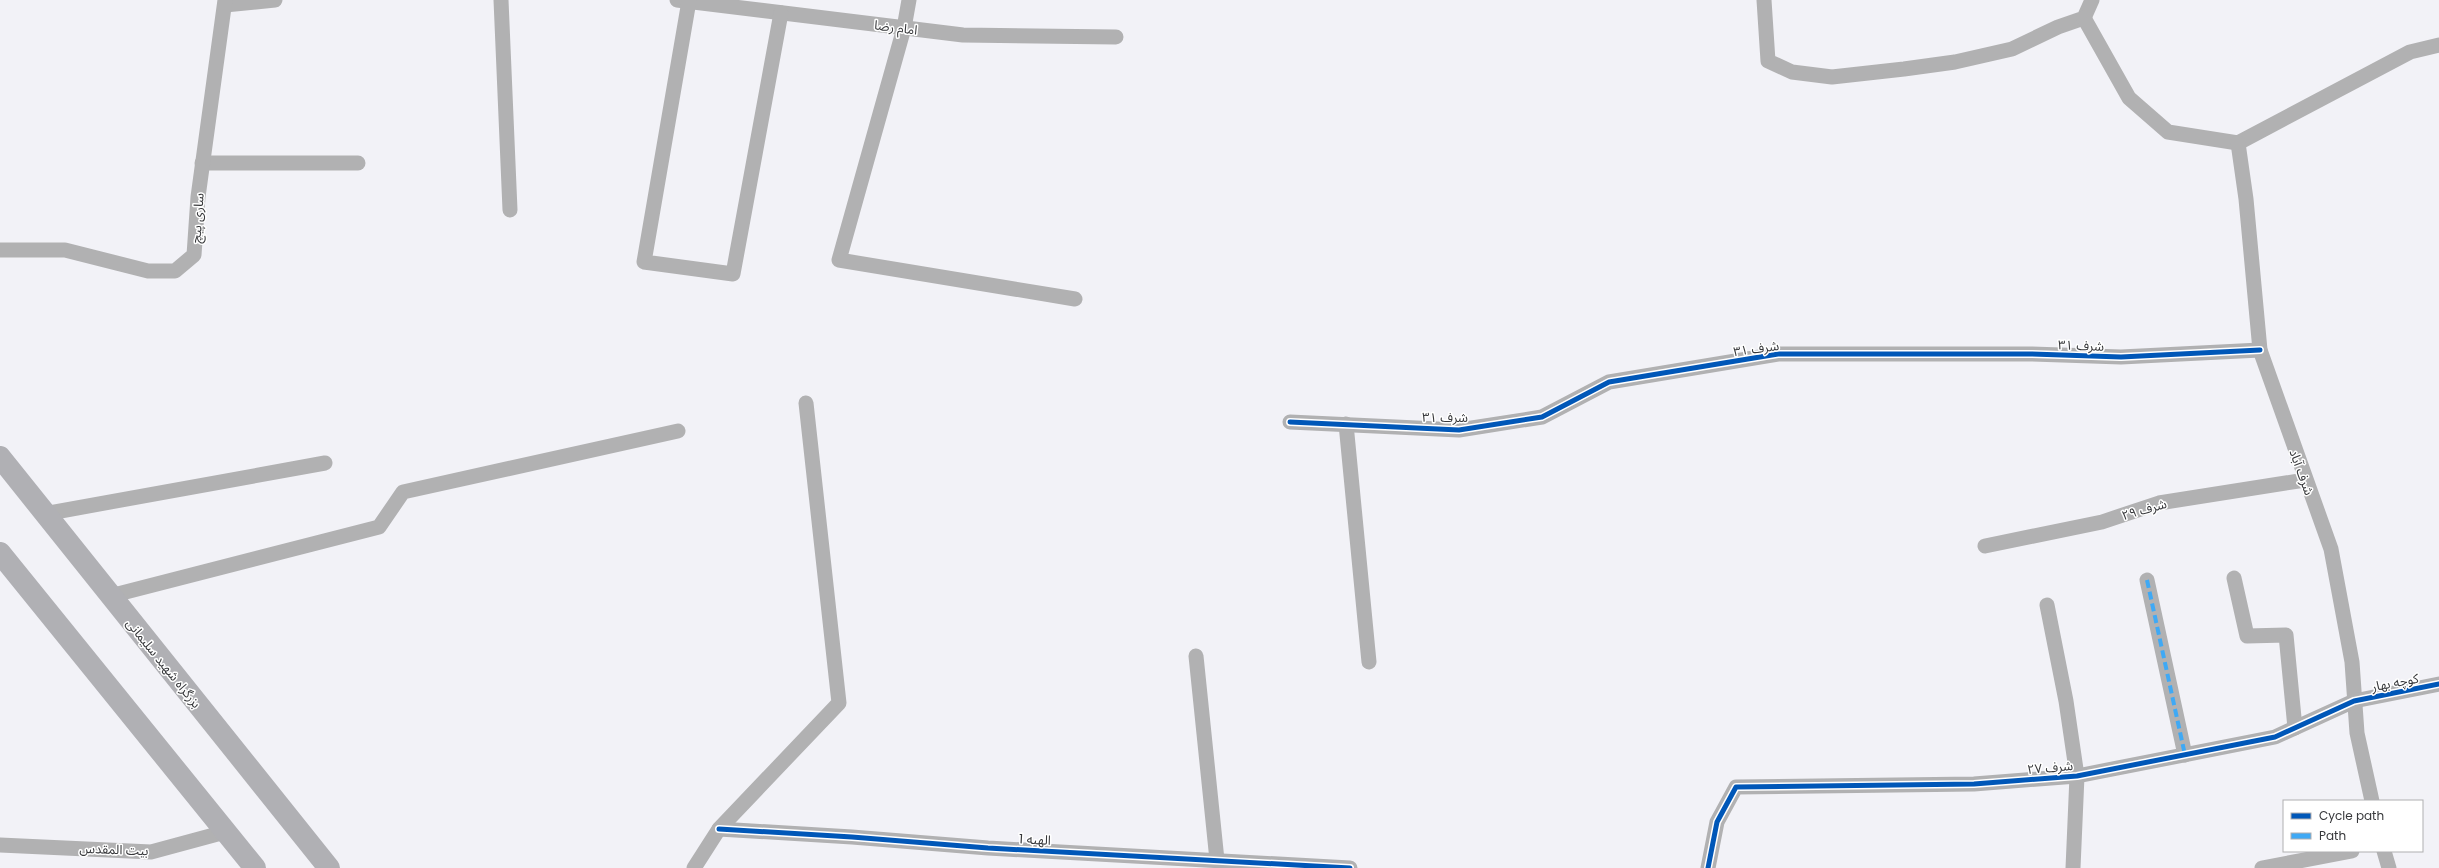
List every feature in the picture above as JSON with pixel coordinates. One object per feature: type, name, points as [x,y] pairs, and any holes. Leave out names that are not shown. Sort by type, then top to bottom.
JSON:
[{"type":"highway","name":"بزرگراه شهید سلیمانی","points":[[0,457],[44,514],[329,868]]},
{"type":"highway","points":[[0,552],[255,868]]},
{"type":"street","points":[[226,2],[275,0]]},
{"type":"street","points":[[501,0],[510,210]]},
{"type":"street","points":[[909,0],[904,28],[839,260],[1075,299]]},
{"type":"street","points":[[1764,0],[1768,61],[1792,72],[1832,77],[1955,62],[2012,49],[2058,27],[2084,18],[2092,0]]},
{"type":"street","points":[[683,1],[644,262],[733,274],[781,13]]},
{"type":"street","name":"امام رضا","points":[[683,1],[963,35],[1116,38]]},
{"type":"street","name":"ساری پیچ","points":[[0,250],[64,250],[148,272],[175,271],[194,255],[202,163],[226,2]]},
{"type":"street","points":[[2084,18],[2129,98],[2168,132],[2238,143],[2410,52],[2439,45]]},
{"type":"street","name":"شرف آباد","points":[[2238,143],[2246,199],[2260,350],[2305,480],[2331,549],[2352,662],[2357,733],[2372,800]]},
{"type":"street","points":[[202,163],[358,163]]},
{"type":"street","name":"شرف ۳۱","points":[[1290,422],[1459,430],[1542,417],[1609,382],[1778,354],[2031,354],[2121,357],[2260,350]]},
{"type":"street","points":[[694,868],[719,829],[839,703],[806,403]]},
{"type":"street","points":[[1346,424],[1369,662]]},
{"type":"street","points":[[110,596],[379,527],[403,492],[678,431]]},
{"type":"street","points":[[44,514],[325,463]]},
{"type":"street","name":"شرف ۲۹","points":[[1985,546],[2102,522],[2159,503],[2305,480]]},
{"type":"street","points":[[2234,578],[2247,636],[2286,635],[2295,728]]},
{"type":"street","points":[[2147,580],[2185,756]]},
{"type":"street","points":[[2047,605],[2066,701],[2077,776],[2073,868]]},
{"type":"street","points":[[1196,656],[1217,860]]},
{"type":"street","name":"کوچه بهار","points":[[2354,701],[2439,684]]},
{"type":"street","name":"شرف ۲۷","points":[[1708,868],[1716,822],[1736,787],[1974,784],[2077,776],[2185,756],[2275,737],[2354,701]]},
{"type":"street","name":"الهیه 1","points":[[719,829],[1350,868]]},
{"type":"street","name":"بیت المقدس","points":[[0,845],[151,852],[226,832]]},
{"type":"street","points":[[2262,868],[2347,852]]},
{"type":"street","points":[[2384,852],[2389,868]]},
{"type":"marked path","points":[[2147,580],[2185,755]]},
{"type":"cycle path","points":[[1290,422],[1459,430],[1542,417],[1609,382],[1778,354],[2031,354],[2121,357],[2260,350]]},
{"type":"cycle path","points":[[1708,868],[1717,822],[1736,787],[1974,784],[2077,776],[2275,737],[2354,701],[2439,684]]},
{"type":"cycle path","points":[[719,829],[852,837],[988,848],[1350,868]]}]
